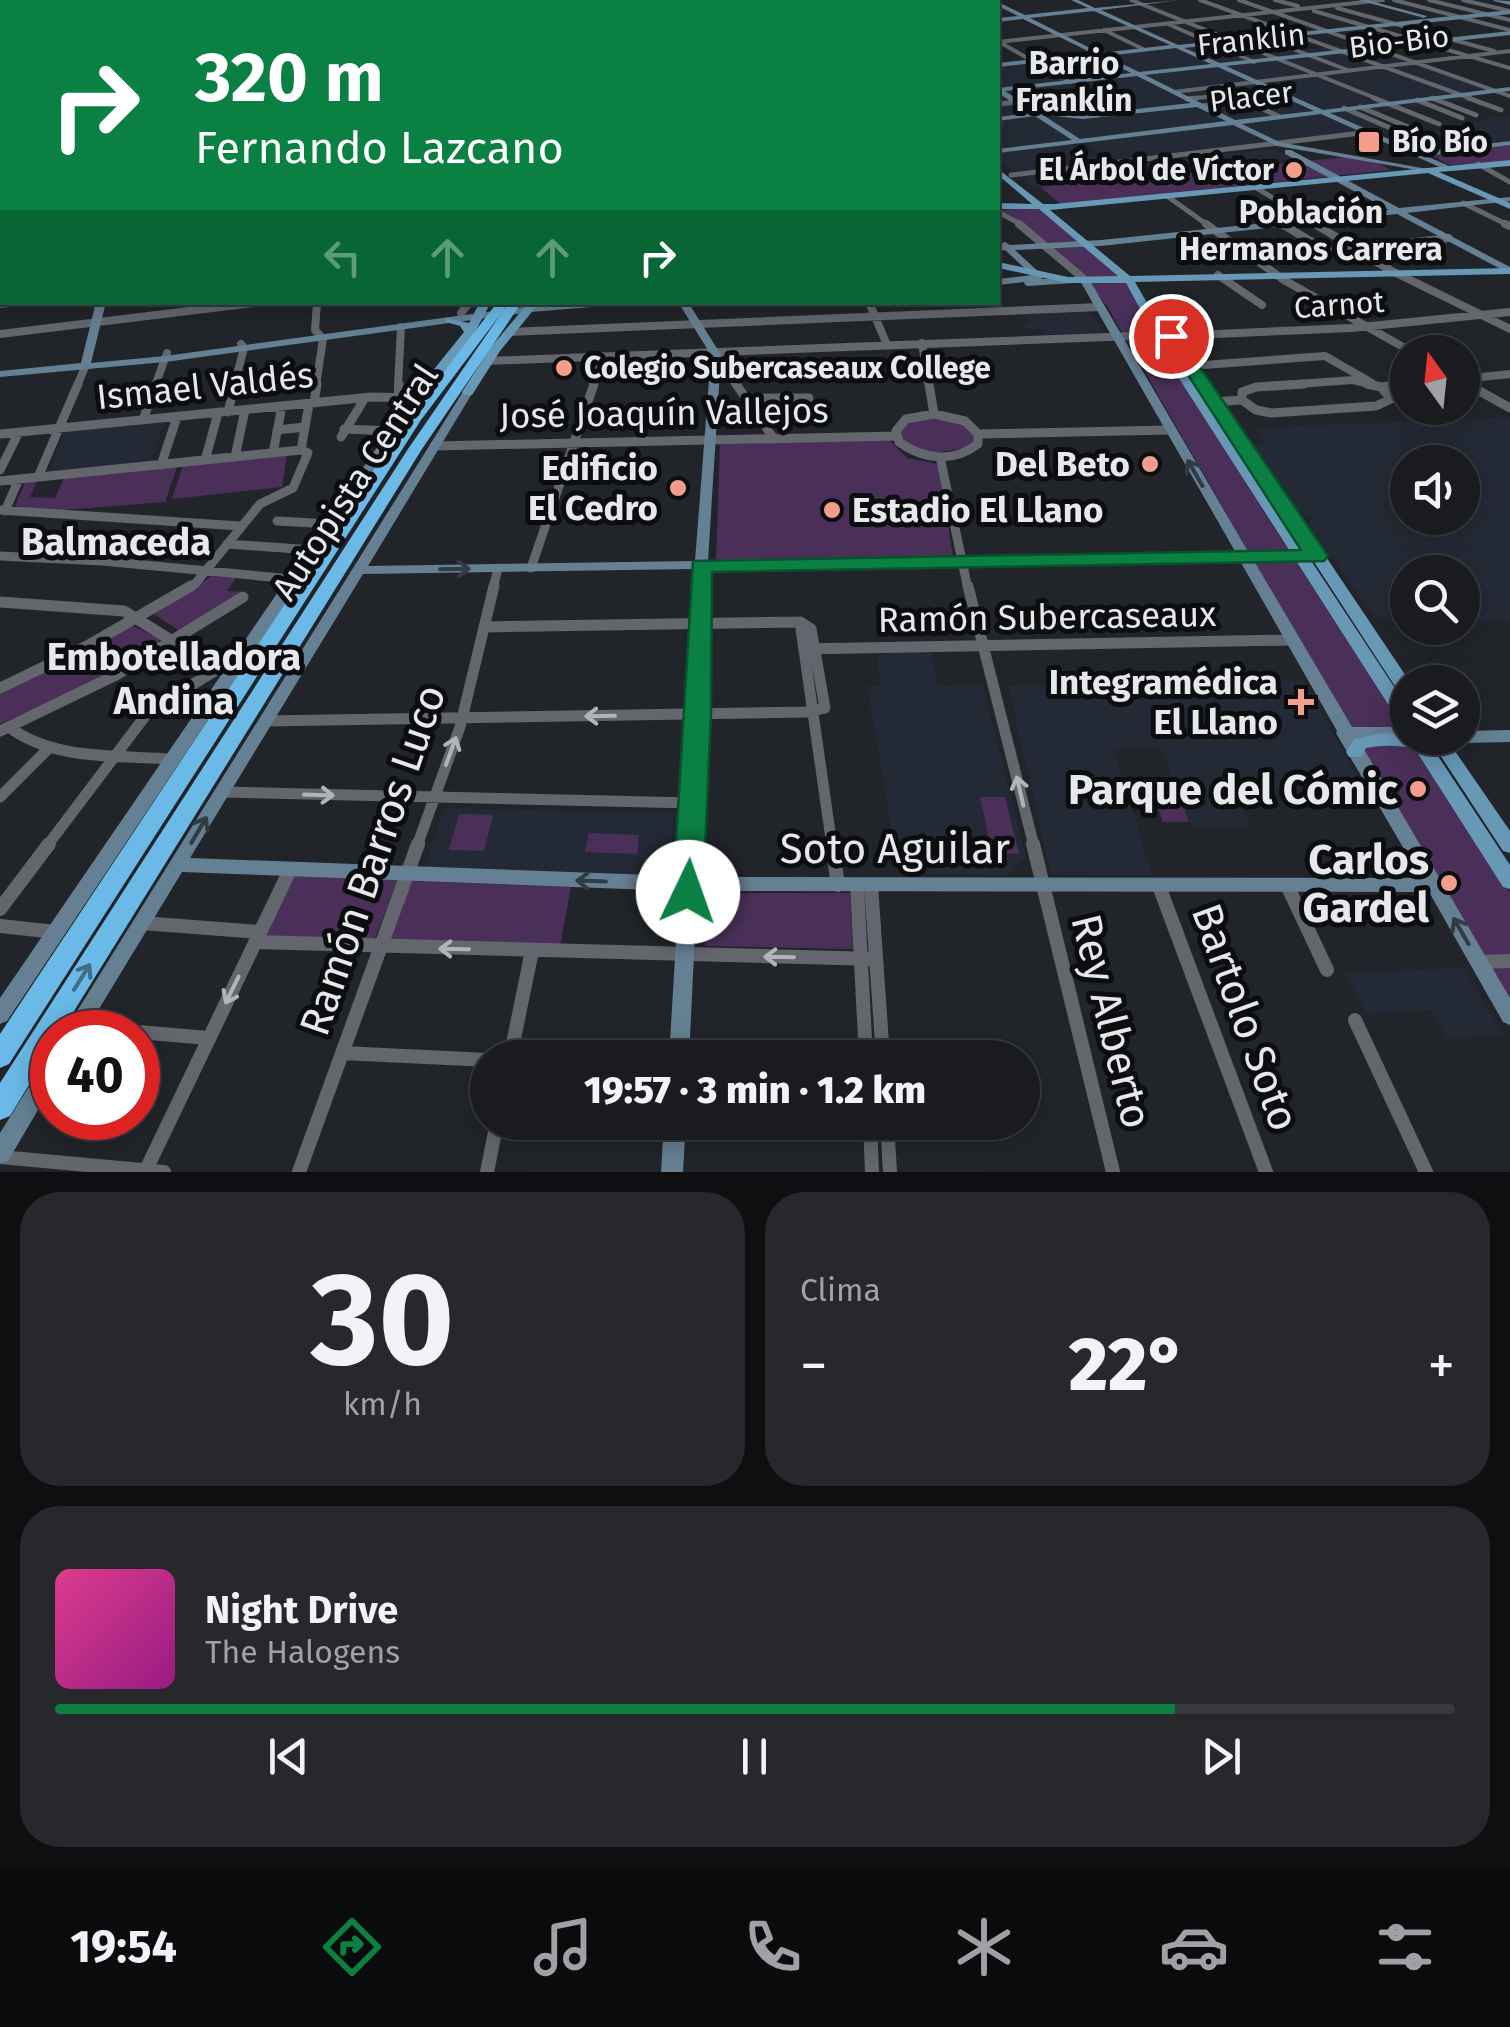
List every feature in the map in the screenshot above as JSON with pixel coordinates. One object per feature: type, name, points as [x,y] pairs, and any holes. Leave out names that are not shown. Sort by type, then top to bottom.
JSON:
[{"type":"highway","name":"Autopista Central","points":[[0,1107],[498,311]]},
{"type":"highway","name":"Autopista Central","points":[[0,1056],[378,474],[443,378],[498,311]]},
{"type":"highway","points":[[414,449],[468,392]]},
{"type":"highway","points":[[378,474],[409,399]]},
{"type":"main road","name":"Franklin","points":[[1219,66],[1453,40]]},
{"type":"main road","points":[[1000,209],[1167,196],[1402,168],[1510,164]]},
{"type":"main road","points":[[1438,169],[1496,200],[1510,201]]},
{"type":"main road","points":[[1438,169],[1510,201]]},
{"type":"main road","points":[[1000,170],[1132,277],[1165,336],[1308,556],[1390,669]]},
{"type":"main road","points":[[1011,178],[1045,206]]},
{"type":"main road","points":[[1000,266],[1039,276],[1075,279],[1510,271]]},
{"type":"main road","points":[[409,399],[470,332],[498,311],[530,305]]},
{"type":"main road","points":[[468,392],[488,360],[498,311]]},
{"type":"main road","points":[[456,316],[470,332]]},
{"type":"main road","points":[[166,356],[319,336]]},
{"type":"main road","points":[[1165,336],[1190,366],[1308,556]]},
{"type":"main road","points":[[1341,605],[1390,691]]},
{"type":"main road","points":[[1356,752],[1360,744],[1370,740],[1390,740]]},
{"type":"main road","points":[[1432,755],[1510,881]]},
{"type":"main road","points":[[1435,755],[1510,846]]},
{"type":"street","points":[[1074,0],[1415,155],[1438,169]]},
{"type":"street","points":[[1131,0],[1439,124]]},
{"type":"street","points":[[1000,20],[1177,0]]},
{"type":"street","points":[[1200,0],[1500,111],[1510,108]]},
{"type":"street","points":[[1239,0],[1496,90]]},
{"type":"street","points":[[1275,0],[1510,68]]},
{"type":"street","points":[[1306,0],[1500,52]]},
{"type":"street","points":[[1000,42],[1383,0]]},
{"type":"street","points":[[1394,0],[1510,34]]},
{"type":"street","points":[[1429,0],[1510,20]]},
{"type":"street","points":[[1463,0],[1510,12]]},
{"type":"street","points":[[1496,0],[1510,3]]},
{"type":"street","points":[[1364,1],[1496,34]]},
{"type":"street","points":[[1000,5],[1277,145],[1510,271]]},
{"type":"street","points":[[1000,65],[1510,12]]},
{"type":"street","points":[[1165,23],[1254,62]]},
{"type":"street","points":[[1104,30],[1143,49]]},
{"type":"street","name":"Franklin","points":[[1453,40],[1510,34]]},
{"type":"street","points":[[1262,37],[1350,71]]},
{"type":"street","points":[[1000,43],[1070,82]]},
{"type":"street","name":"Bio-Bio","points":[[1174,92],[1510,53]]},
{"type":"street","name":"Franklin","points":[[1000,90],[1219,66]]},
{"type":"street","points":[[1188,99],[1271,90]]},
{"type":"street","name":"Placer","points":[[1000,150],[1496,90],[1510,92]]},
{"type":"street","points":[[1000,91],[1078,141]]},
{"type":"street","points":[[1432,98],[1476,115]]},
{"type":"street","points":[[1417,100],[1462,118]]},
{"type":"street","points":[[1000,104],[1018,102]]},
{"type":"street","points":[[1000,119],[1083,117],[1249,102],[1278,116]]},
{"type":"street","points":[[1228,104],[1241,110]]},
{"type":"street","points":[[1360,106],[1413,128]]},
{"type":"street","points":[[1344,108],[1394,130]]},
{"type":"street","points":[[1000,181],[1114,163],[1364,134]]},
{"type":"street","points":[[1415,155],[1510,144]]},
{"type":"street","points":[[1277,145],[1402,168]]},
{"type":"street","points":[[1478,164],[1509,181]]},
{"type":"street","points":[[1254,187],[1398,272],[1510,329]]},
{"type":"street","points":[[1167,196],[1277,274],[1390,340]]},
{"type":"street","points":[[1002,248],[1095,244],[1496,200]]},
{"type":"street","points":[[1463,204],[1510,226]]},
{"type":"street","points":[[1000,209],[1050,246],[1100,307],[1510,1016]]},
{"type":"street","points":[[1281,224],[1318,246],[1353,247],[1449,238]]},
{"type":"street","points":[[1000,283],[1039,276],[1002,248]]},
{"type":"street","points":[[1218,275],[1262,305]]},
{"type":"street","points":[[1000,283],[1075,279]]},
{"type":"street","points":[[38,478],[87,363],[100,305]]},
{"type":"street","points":[[0,334],[237,305]]},
{"type":"street","points":[[0,688],[195,584],[240,526],[266,500],[293,488],[307,458],[303,450],[319,336],[317,305]]},
{"type":"street","points":[[383,327],[456,316],[467,305]]},
{"type":"street","points":[[319,336],[530,305]]},
{"type":"street","points":[[685,305],[774,439]]},
{"type":"street","points":[[870,305],[887,345]]},
{"type":"street","points":[[498,311],[697,324],[1100,307]]},
{"type":"street","name":"Carnot","points":[[488,360],[1367,327],[1510,312]]},
{"type":"street","points":[[0,1015],[393,431],[409,399],[401,327]]},
{"type":"street","points":[[922,344],[934,414]]},
{"type":"street","points":[[206,456],[242,346]]},
{"type":"street","points":[[680,1040],[698,714],[700,565],[716,353]]},
{"type":"street","points":[[0,371],[166,356],[143,420]]},
{"type":"street","points":[[532,568],[602,356]]},
{"type":"street","points":[[1190,366],[1326,356],[1377,385],[1391,399],[1376,406],[1271,413],[1254,409],[1242,400],[1213,402]]},
{"type":"street","points":[[1480,378],[1510,374]]},
{"type":"street","points":[[1242,400],[1242,392],[1256,388],[1353,380],[1390,385]]},
{"type":"street","points":[[1480,390],[1510,408]]},
{"type":"street","points":[[88,1010],[468,392]]},
{"type":"street","points":[[365,398],[342,433],[393,431]]},
{"type":"street","name":"Ismael Valdés","points":[[0,434],[365,398],[409,399]]},
{"type":"street","points":[[746,398],[809,398]]},
{"type":"street","points":[[273,453],[282,406]]},
{"type":"street","points":[[234,457],[245,410]]},
{"type":"street","points":[[978,434],[978,444],[970,451],[940,457],[912,451],[896,436],[897,428],[906,419],[934,414],[960,419],[978,434],[1170,430]]},
{"type":"street","points":[[161,465],[177,416]]},
{"type":"street","points":[[277,430],[305,427]]},
{"type":"street","points":[[0,470],[19,432]]},
{"type":"street","name":"José Joaquín Vallejos","points":[[434,446],[896,436]]},
{"type":"street","points":[[0,481],[303,450]]},
{"type":"street","name":"Rey Alberto","points":[[940,457],[961,562],[1114,1172]]},
{"type":"street","points":[[19,480],[3,511],[240,526]]},
{"type":"street","points":[[276,521],[330,524]]},
{"type":"street","points":[[227,544],[312,550]]},
{"type":"street","points":[[0,556],[102,560],[292,579]]},
{"type":"street","points":[[358,570],[1308,556]]},
{"type":"street","name":"Ramón Barros Luco","points":[[300,1172],[462,718],[498,568]]},
{"type":"street","points":[[4,729],[174,642],[242,597]]},
{"type":"street","points":[[0,602],[122,610],[174,642]]},
{"type":"street","points":[[265,721],[812,712],[825,708],[804,623],[484,627]]},
{"type":"street","name":"Ramón Subercaseaux","points":[[809,649],[1291,640]]},
{"type":"street","points":[[0,909],[157,704],[242,654]]},
{"type":"street","points":[[812,712],[855,885],[880,1040]]},
{"type":"street","points":[[4,729],[26,742],[49,748],[172,759]]},
{"type":"street","points":[[1344,733],[1390,736]]},
{"type":"street","points":[[1480,736],[1510,736]]},
{"type":"street","points":[[0,797],[49,748]]},
{"type":"street","points":[[222,792],[694,804]]},
{"type":"street","name":"Soto Aguilar","points":[[177,865],[689,884],[1434,885]]},
{"type":"street","points":[[145,1171],[290,870]]},
{"type":"street","name":"Bartolo Soto","points":[[1160,886],[1266,1172]]},
{"type":"street","points":[[1288,886],[1327,970]]},
{"type":"street","points":[[142,923],[380,948],[869,959]]},
{"type":"street","points":[[0,926],[56,932]]},
{"type":"street","points":[[514,1040],[532,951]]},
{"type":"street","points":[[867,1040],[869,959]]},
{"type":"street","points":[[1478,962],[1510,961]]},
{"type":"street","points":[[1355,1020],[1426,1172]]},
{"type":"street","points":[[160,1035],[209,1038]]},
{"type":"street","points":[[342,1053],[470,1059]]},
{"type":"street","points":[[30,1105],[0,1155],[164,1172]]},
{"type":"street","points":[[487,1172],[493,1140]]},
{"type":"street","points":[[672,1172],[674,1140]]},
{"type":"street","points":[[871,1140],[872,1172]]},
{"type":"street","points":[[888,1140],[890,1172]]},
{"type":"shaded area","points":[[1210,44],[1236,56],[1360,44],[1489,90],[1458,94],[1472,100],[1358,115],[1397,132],[1364,132],[1116,161],[1080,139],[1000,149],[1000,65]]},
{"type":"shaded area","points":[[1510,114],[1510,141],[1414,153],[1383,139],[1441,131]]},
{"type":"shaded area","points":[[1072,143],[1103,163],[1014,172],[1000,162],[1000,152]]},
{"type":"shaded area","points":[[1510,145],[1510,162],[1449,165],[1430,154]]},
{"type":"shaded area","points":[[1275,149],[1298,161],[1034,187],[1019,177]]},
{"type":"shaded area","points":[[1347,157],[1372,160],[1391,170],[1061,204],[1040,187]]},
{"type":"shaded area","points":[[1041,209],[1124,279],[1157,340],[1390,707],[1390,755],[1421,755],[1510,892],[1510,1006],[1107,306],[1058,253],[1000,213]]},
{"type":"shaded area","points":[[1088,309],[1105,333],[1043,335],[1040,329],[1026,329],[1023,324],[1030,323],[1024,312]]},
{"type":"shaded area","points":[[929,417],[965,423],[975,438],[972,447],[926,454],[903,443],[900,433],[909,422]]},
{"type":"shaded area","points":[[1510,417],[1510,622],[1480,621],[1480,555],[1390,555],[1390,619],[1375,619],[1309,524],[1312,517],[1289,507],[1247,444],[1264,443],[1255,428],[1390,422],[1480,425],[1480,418]]},
{"type":"shaded area","points":[[164,421],[151,462],[48,473],[65,432]]},
{"type":"shaded area","name":"Estadio El Llano","points":[[889,440],[907,458],[938,464],[953,556],[716,560],[720,444]]},
{"type":"shaded area","points":[[287,454],[282,487],[172,499],[183,465]]},
{"type":"shaded area","points":[[177,467],[165,502],[50,511],[15,506],[25,482],[37,481],[30,497],[55,498],[64,478]]},
{"type":"shaded area","points":[[212,576],[236,578],[227,591],[241,592],[180,631],[152,613]]},
{"type":"shaded area","points":[[131,625],[160,639],[157,646],[95,681],[0,724],[0,691]]},
{"type":"shaded area","points":[[931,649],[937,686],[983,685],[1026,857],[1009,875],[899,873],[867,686],[880,686],[877,651]]},
{"type":"shaded area","points":[[1303,680],[1363,786],[1235,790],[1251,827],[1192,828],[1161,749],[1114,749],[1152,875],[1051,875],[1008,686]]},
{"type":"shaded area","points":[[1150,784],[1175,784],[1189,822],[1163,822]]},
{"type":"shaded area","points":[[980,797],[1005,797],[1019,854],[992,853]]},
{"type":"shaded area","points":[[445,808],[674,813],[669,877],[424,868]]},
{"type":"shaded area","points":[[459,814],[493,815],[484,851],[449,850]]},
{"type":"shaded area","points":[[589,833],[639,835],[637,854],[585,852]]},
{"type":"shaded area","points":[[290,873],[399,877],[371,948],[258,939]]},
{"type":"shaded area","points":[[410,881],[571,887],[560,946],[389,944]]},
{"type":"shaded area","points":[[706,893],[850,893],[853,949],[705,946]]},
{"type":"shaded area","points":[[1464,968],[1504,1037],[1447,1038],[1431,1010],[1366,1014],[1345,973]]},
{"type":"place","name":"Bío Bío","points":[[1369,142]]},
{"type":"place","name":"El Árbol de Víctor","points":[[1294,170]]},
{"type":"place","name":"Colegio Subercaseaux College","points":[[564,368]]},
{"type":"place","name":"Del Beto","points":[[1150,464]]},
{"type":"place","name":"Edificio El Cedro","points":[[678,488]]},
{"type":"place","name":"Estadio El Llano","points":[[832,510]]},
{"type":"place","name":"Integramédica El Llano","points":[[1301,702]]},
{"type":"place","name":"Parque del Cómic","points":[[1418,789]]},
{"type":"place","name":"Carlos Gardel","points":[[1449,883]]},
{"type":"district","name":"Barrio Franklin","points":[[1074,82]]},
{"type":"district","name":"Población Hermanos Carrera","points":[[1311,230]]},
{"type":"district","name":"Balmaceda","points":[[116,542]]},
{"type":"district","name":"Embotelladora Andina","points":[[174,679]]},
{"type":"route","points":[[688,892],[698,714],[700,565],[1316,556],[1171,336]]}]
